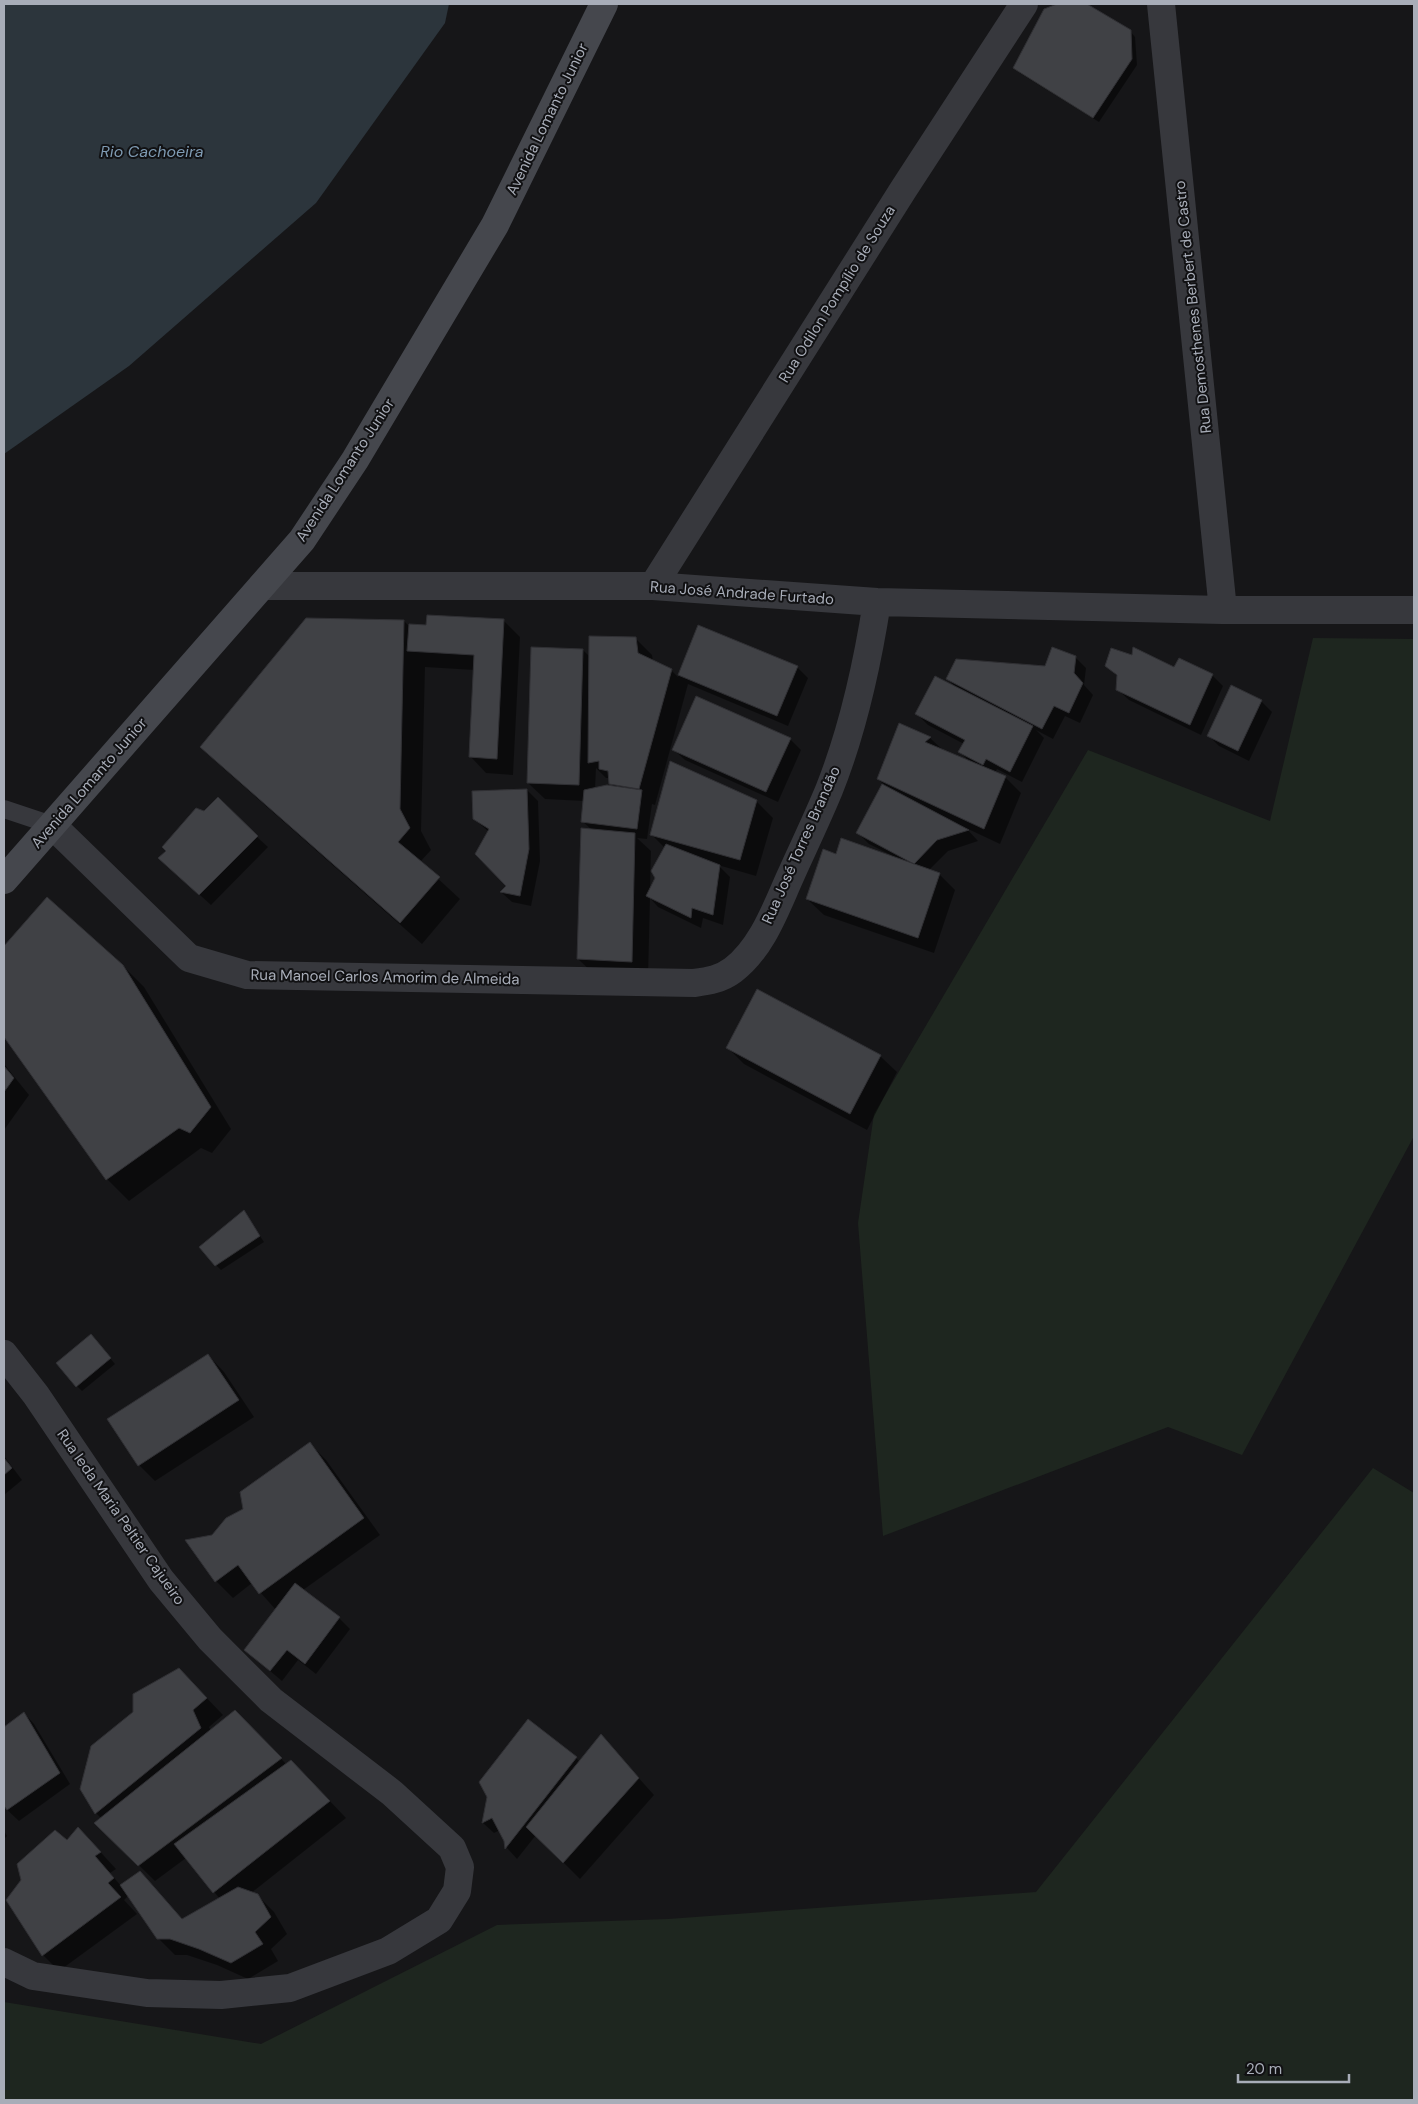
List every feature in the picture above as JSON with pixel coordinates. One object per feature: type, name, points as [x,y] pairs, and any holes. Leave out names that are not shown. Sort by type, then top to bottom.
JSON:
[{"type":"main road","name":"Avenida Lomanto Junior","points":[[4,880],[302,540],[355,460],[495,225],[604,4]]},
{"type":"street","name":"Rua Odilon Pompílio de Souza","points":[[653,586],[903,190],[1024,4]]},
{"type":"street","name":"Rua Demosthenes Berbert de Castro","points":[[1161,4],[1223,610]]},
{"type":"street","name":"Rua José Andrade Furtado","points":[[262,586],[653,586],[877,602],[1223,610],[1414,610]]},
{"type":"street","name":"Rua José Torres Brandão","points":[[715,980],[734,970],[753,950],[778,904],[829,789],[858,701],[869,656],[877,602]]},
{"type":"street","name":"Rua Manoel Carlos Amorim de Almeida","points":[[52,825],[189,958],[247,975],[694,983],[715,980]]},
{"type":"street","name":"Rua Ieda Maria Peltier Cajueiro","points":[[4,1354],[36,1395],[161,1580],[210,1639],[271,1700],[392,1793],[452,1848],[460,1868],[457,1891],[439,1920],[388,1951],[290,1988],[221,1995],[147,1993],[33,1976],[4,1962]]},
{"type":"lane","points":[[4,809],[52,825]]},
{"type":"shaded area","points":[[1313,638],[1414,639],[1414,1136],[1242,1455],[1168,1427],[883,1536],[858,1223],[874,1114],[1088,750],[1270,821]]},
{"type":"shaded area","points":[[1373,1468],[1414,1493],[1414,2100],[4,2100],[4,2002],[261,2044],[497,1925],[668,1919],[1036,1892]]},
{"type":"water","name":"Rio Cachoeira","points":[[4,4],[449,4],[445,23],[316,203],[129,366],[4,454]]},
{"type":"building","points":[[1057,4],[1087,4],[1131,30],[1132,59],[1093,118],[1013,68],[1044,9]]},
{"type":"building","points":[[427,615],[504,619],[497,759],[469,757],[474,655],[407,651],[409,624],[426,625]]},
{"type":"building","points":[[306,618],[404,620],[400,809],[410,828],[398,842],[440,877],[400,923],[200,747]]},
{"type":"building","points":[[698,625],[798,666],[777,716],[678,675]]},
{"type":"building","points":[[589,636],[636,637],[638,653],[672,669],[639,789],[609,784],[608,771],[599,769],[599,761],[588,763]]},
{"type":"building","points":[[531,647],[583,649],[579,785],[527,783]]},
{"type":"building","points":[[1052,647],[1076,656],[1074,673],[1083,683],[1069,713],[1054,706],[1042,729],[946,679],[956,659],[1045,666]]},
{"type":"building","points":[[1133,647],[1174,667],[1179,658],[1213,674],[1190,725],[1116,690],[1117,675],[1105,666],[1111,648],[1132,655]]},
{"type":"building","points":[[935,676],[1033,726],[1010,772],[986,759],[983,765],[958,752],[965,740],[915,714]]},
{"type":"building","points":[[1231,685],[1262,700],[1238,751],[1207,736]]},
{"type":"building","points":[[696,696],[791,738],[766,792],[672,750]]},
{"type":"building","points":[[899,723],[931,737],[925,742],[1006,776],[984,829],[877,779]]},
{"type":"building","points":[[670,761],[757,800],[740,860],[650,835]]},
{"type":"building","points":[[882,784],[969,830],[937,840],[914,864],[856,833]]},
{"type":"building","points":[[607,785],[642,790],[637,829],[581,822],[584,790]]},
{"type":"building","points":[[527,789],[529,849],[520,896],[500,892],[506,886],[475,854],[489,829],[473,819],[472,791]]},
{"type":"building","points":[[218,797],[258,836],[199,895],[158,858],[166,851],[162,847],[196,808],[204,811]]},
{"type":"building","points":[[581,828],[635,833],[632,962],[577,959]]},
{"type":"building","points":[[841,838],[940,873],[918,938],[806,899],[823,849],[836,854]]},
{"type":"building","points":[[666,844],[720,865],[713,915],[692,908],[691,918],[646,896],[655,878],[651,871]]},
{"type":"building","points":[[47,897],[123,965],[211,1107],[190,1133],[179,1128],[106,1180],[4,1037],[4,946]]},
{"type":"building","points":[[757,989],[881,1055],[850,1114],[726,1048]]},
{"type":"building","points":[[4,1066],[14,1078],[4,1092]]},
{"type":"building","points":[[244,1210],[260,1236],[215,1266],[199,1247]]},
{"type":"building","points":[[91,1334],[111,1358],[76,1387],[56,1363]]},
{"type":"building","points":[[208,1354],[239,1400],[138,1466],[107,1419]]},
{"type":"building","points":[[310,1442],[364,1518],[259,1594],[238,1565],[215,1582],[185,1540],[212,1535],[226,1518],[243,1509],[240,1492]]},
{"type":"building","points":[[4,1458],[12,1468],[4,1475]]},
{"type":"building","points":[[295,1583],[340,1617],[305,1664],[287,1650],[270,1671],[244,1650]]},
{"type":"building","points":[[179,1668],[207,1698],[193,1710],[201,1728],[95,1814],[80,1789],[91,1746],[133,1712],[133,1694]]},
{"type":"building","points":[[235,1710],[282,1758],[138,1866],[94,1823]]},
{"type":"building","points":[[24,1712],[60,1773],[7,1810],[4,1806],[4,1727]]},
{"type":"building","points":[[528,1719],[577,1757],[505,1849],[504,1841],[492,1818],[482,1823],[487,1797],[479,1782]]},
{"type":"building","points":[[601,1734],[639,1778],[563,1863],[526,1827]]},
{"type":"building","points":[[291,1760],[330,1801],[213,1893],[174,1844]]},
{"type":"building","points":[[78,1827],[101,1852],[95,1856],[114,1878],[108,1883],[121,1897],[42,1956],[6,1900],[21,1880],[17,1864],[55,1830],[67,1840]]},
{"type":"building","points":[[140,1871],[182,1919],[238,1887],[258,1894],[271,1917],[255,1932],[263,1944],[231,1963],[170,1939],[157,1939],[120,1885]]}]
